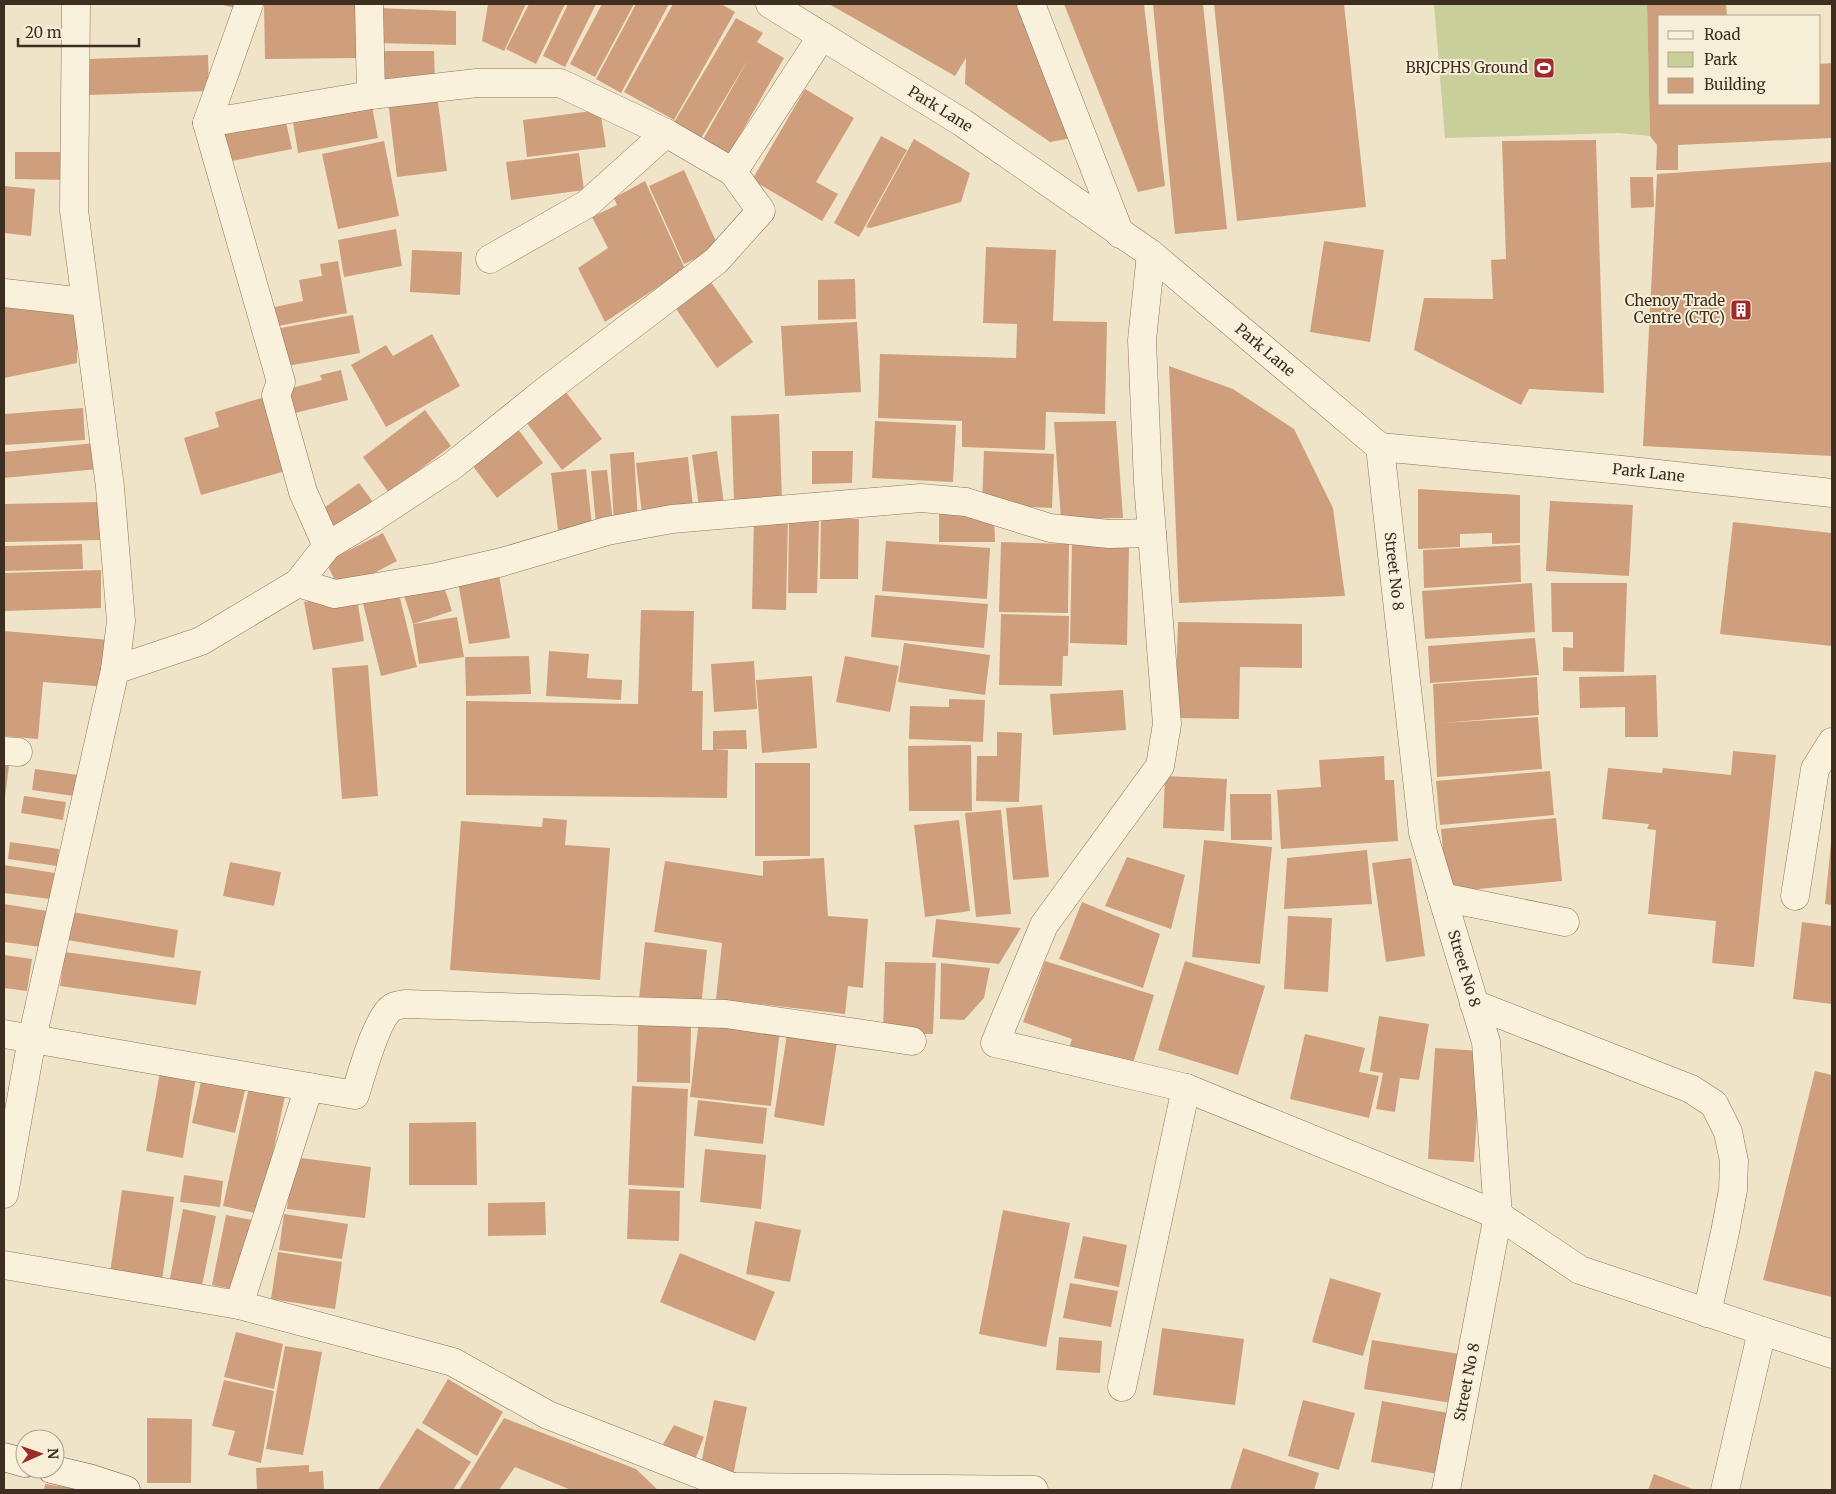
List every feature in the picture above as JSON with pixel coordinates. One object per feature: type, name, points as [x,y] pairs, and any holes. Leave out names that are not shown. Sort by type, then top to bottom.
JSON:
[{"type":"street","points":[[4,1194],[32,1039],[115,670],[121,621],[110,487],[74,210],[76,4]]},
{"type":"street","points":[[248,4],[206,123],[281,382],[276,395],[303,492],[327,546]]},
{"type":"street","points":[[368,4],[371,95]]},
{"type":"street","name":"Park Lane","points":[[770,4],[963,123],[1151,254],[1380,447],[1622,470],[1832,493]]},
{"type":"street","points":[[1031,4],[1120,234]]},
{"type":"street","points":[[733,172],[822,36]]},
{"type":"street","points":[[115,670],[201,641],[298,583],[327,546],[452,466],[544,392],[716,261],[761,211],[733,172],[666,133],[560,83],[477,83],[371,95],[206,123]]},
{"type":"street","points":[[490,260],[587,204],[666,133]]},
{"type":"street","points":[[1151,254],[1142,340],[1152,533],[1167,724],[1160,766],[1044,925],[996,1043],[1186,1088],[1498,1215],[1580,1270],[1832,1354]]},
{"type":"street","points":[[4,293],[85,302]]},
{"type":"street","name":"Street No 8","points":[[1380,447],[1423,834],[1486,1042],[1498,1215],[1446,1490]]},
{"type":"street","points":[[298,583],[335,594],[502,562],[607,531],[672,519],[921,498],[966,502],[1050,528],[1109,534],[1152,533]]},
{"type":"street","points":[[1796,896],[1815,770],[1832,742]]},
{"type":"street","points":[[1442,897],[1565,922]]},
{"type":"street","points":[[4,1034],[355,1095],[379,1024],[386,1013],[394,1006],[404,1004],[726,1014],[912,1042]]},
{"type":"street","points":[[1474,1004],[1691,1089],[1714,1104],[1728,1132],[1734,1161],[1732,1190],[1725,1232],[1707,1313]]},
{"type":"street","points":[[239,1305],[309,1087]]},
{"type":"street","points":[[1122,1387],[1186,1088]]},
{"type":"street","points":[[4,1265],[239,1305],[453,1362],[548,1415],[738,1489],[1039,1490]]},
{"type":"street","points":[[1725,1490],[1762,1331]]},
{"type":"street","points":[[65,1472],[126,1490]]},
{"type":"green space","name":"BRJCPHS Ground","points":[[1434,4],[1647,4],[1650,136],[1619,133],[1445,138]]},
{"type":"building","points":[[219,4],[245,4],[244,10]]},
{"type":"building","points":[[264,4],[358,4],[359,58],[265,59]]},
{"type":"building","points":[[488,4],[526,4],[504,51],[482,41]]},
{"type":"building","points":[[529,4],[565,4],[536,64],[506,49]]},
{"type":"building","points":[[568,4],[596,4],[565,67],[543,56]]},
{"type":"building","points":[[602,4],[634,4],[595,77],[570,64]]},
{"type":"building","points":[[636,4],[669,4],[621,93],[596,79]]},
{"type":"building","points":[[673,4],[721,4],[735,12],[674,120],[624,92]]},
{"type":"building","points":[[829,4],[1017,4],[1077,137],[1050,142],[965,84],[966,58],[955,76]]},
{"type":"building","points":[[1064,4],[1144,4],[1165,186],[1138,192]]},
{"type":"building","points":[[1153,4],[1203,4],[1227,229],[1175,234]]},
{"type":"building","points":[[1214,4],[1344,4],[1366,207],[1237,221]]},
{"type":"building","points":[[1647,4],[1726,4],[1727,15],[1658,15],[1658,105],[1821,105],[1821,64],[1832,63],[1832,138],[1678,145],[1678,170],[1656,170],[1657,145],[1650,136]]},
{"type":"building","points":[[378,8],[456,11],[456,45],[377,43]]},
{"type":"building","points":[[736,18],[763,33],[757,42],[784,58],[727,158],[701,143],[749,58],[700,140],[673,124]]},
{"type":"building","points":[[380,51],[434,51],[435,82],[380,83]]},
{"type":"building","points":[[208,55],[209,91],[89,95],[87,59]]},
{"type":"building","points":[[805,89],[854,118],[816,182],[838,194],[822,221],[752,180]]},
{"type":"building","points":[[437,94],[447,171],[397,177],[388,100]]},
{"type":"building","points":[[371,101],[378,138],[298,153],[292,116]]},
{"type":"building","points":[[600,110],[606,147],[527,157],[523,120]]},
{"type":"building","points":[[286,122],[292,149],[222,163],[216,136]]},
{"type":"building","points":[[881,136],[907,150],[859,237],[834,223]]},
{"type":"building","points":[[914,139],[970,173],[961,202],[870,228],[866,227]]},
{"type":"building","points":[[1596,140],[1604,393],[1529,389],[1521,405],[1414,350],[1424,298],[1493,299],[1491,260],[1506,259],[1502,141]]},
{"type":"building","points":[[384,141],[399,216],[338,229],[322,154]]},
{"type":"building","points":[[15,152],[69,152],[67,180],[15,179]]},
{"type":"building","points":[[579,153],[584,190],[511,200],[506,162]]},
{"type":"building","name":"Chenoy Trade Centre (CTC)","points":[[1832,162],[1832,456],[1643,446],[1657,174]]},
{"type":"building","points":[[684,170],[719,248],[684,264],[649,186]]},
{"type":"building","points":[[1630,177],[1653,177],[1654,207],[1631,208]]},
{"type":"building","points":[[645,181],[685,269],[605,322],[578,268],[608,248],[592,217],[617,205],[614,198]]},
{"type":"building","points":[[5,186],[35,189],[31,236],[4,233]]},
{"type":"building","points":[[396,229],[402,266],[344,277],[338,240]]},
{"type":"building","points":[[1324,241],[1384,250],[1370,342],[1310,332]]},
{"type":"building","points":[[986,247],[1056,250],[1053,321],[1107,322],[1105,414],[1046,412],[1045,450],[962,447],[962,421],[878,418],[880,354],[1016,358],[1017,324],[983,323]]},
{"type":"building","points":[[412,250],[462,252],[460,295],[410,292]]},
{"type":"building","points":[[338,261],[347,313],[273,327],[270,308],[303,301],[299,280],[322,276],[320,264]]},
{"type":"building","points":[[708,278],[753,342],[717,368],[672,303]]},
{"type":"building","points":[[855,279],[856,319],[818,320],[818,280]]},
{"type":"building","points":[[4,299],[77,309],[77,363],[4,378]]},
{"type":"building","points":[[353,315],[360,353],[282,367],[275,329]]},
{"type":"building","points":[[857,322],[861,392],[785,396],[781,326]]},
{"type":"building","points":[[432,334],[460,386],[386,427],[351,365],[386,345],[393,356]]},
{"type":"building","points":[[1169,366],[1233,389],[1294,429],[1333,508],[1345,596],[1179,603]]},
{"type":"building","points":[[341,370],[348,400],[291,414],[284,390],[322,380],[320,375]]},
{"type":"building","points":[[562,387],[602,439],[562,470],[523,418]]},
{"type":"building","points":[[268,396],[289,470],[201,495],[184,438],[219,427],[215,412]]},
{"type":"building","points":[[83,408],[85,440],[4,445],[4,414]]},
{"type":"building","points":[[425,410],[451,446],[389,493],[363,457]]},
{"type":"building","points":[[779,414],[782,501],[734,502],[731,416]]},
{"type":"building","points":[[875,421],[956,425],[953,482],[872,478]]},
{"type":"building","points":[[1116,421],[1123,518],[1061,519],[1054,422]]},
{"type":"building","points":[[515,425],[543,463],[497,498],[469,461]]},
{"type":"building","points":[[95,443],[98,469],[4,478],[4,452]]},
{"type":"building","points":[[717,451],[724,504],[699,507],[692,455]]},
{"type":"building","points":[[812,451],[853,451],[852,483],[812,484]]},
{"type":"building","points":[[984,451],[1054,454],[1052,508],[982,505]]},
{"type":"building","points":[[634,452],[638,521],[614,522],[610,454]]},
{"type":"building","points":[[688,457],[693,508],[642,514],[636,463]]},
{"type":"building","points":[[586,469],[592,526],[558,530],[551,473]]},
{"type":"building","points":[[607,470],[613,522],[596,524],[591,471]]},
{"type":"building","points":[[359,483],[376,506],[335,536],[318,512]]},
{"type":"building","points":[[1418,489],[1520,495],[1520,543],[1492,544],[1492,533],[1460,534],[1460,547],[1418,549]]},
{"type":"building","points":[[1550,501],[1633,505],[1629,576],[1546,571]]},
{"type":"building","points":[[100,502],[101,540],[4,542],[4,504]]},
{"type":"building","points":[[994,511],[995,542],[939,542],[939,512]]},
{"type":"building","points":[[754,516],[788,517],[786,610],[752,609]]},
{"type":"building","points":[[821,518],[859,519],[858,579],[820,579]]},
{"type":"building","points":[[789,520],[819,521],[817,593],[788,593]]},
{"type":"building","points":[[1733,522],[1832,533],[1832,646],[1720,634]]},
{"type":"building","points":[[383,533],[397,561],[340,591],[326,562]]},
{"type":"building","points":[[886,541],[990,548],[987,599],[882,591]]},
{"type":"building","points":[[1001,542],[1069,544],[1068,613],[999,612]]},
{"type":"building","points":[[1072,543],[1129,545],[1127,645],[1070,643]]},
{"type":"building","points":[[82,544],[83,569],[4,571],[4,546]]},
{"type":"building","points":[[1520,545],[1521,582],[1424,588],[1423,550]]},
{"type":"building","points":[[101,570],[101,608],[4,611],[4,573]]},
{"type":"building","points":[[499,575],[510,638],[469,644],[458,582]]},
{"type":"building","points":[[443,583],[452,611],[413,624],[404,595]]},
{"type":"building","points":[[1532,583],[1535,632],[1425,639],[1422,591]]},
{"type":"building","points":[[1551,583],[1627,583],[1624,672],[1563,671],[1563,647],[1573,648],[1573,632],[1552,632]]},
{"type":"building","points":[[398,590],[417,667],[381,676],[362,599]]},
{"type":"building","points":[[356,593],[364,641],[313,650],[304,602]]},
{"type":"building","points":[[875,595],[988,604],[984,648],[871,637]]},
{"type":"building","points":[[641,610],[694,611],[692,691],[703,691],[702,750],[713,750],[713,731],[746,730],[747,749],[715,749],[728,750],[727,798],[466,795],[466,701],[638,704]]},
{"type":"building","points":[[1001,614],[1069,616],[1068,656],[1063,656],[1062,686],[999,685]]},
{"type":"building","points":[[457,617],[464,657],[419,664],[413,624]]},
{"type":"building","points":[[1178,622],[1302,624],[1302,668],[1240,667],[1239,719],[1175,718]]},
{"type":"building","points":[[4,631],[110,640],[107,687],[43,682],[38,739],[4,736]]},
{"type":"building","points":[[1535,638],[1539,675],[1430,683],[1428,646]]},
{"type":"building","points":[[904,643],[990,655],[985,695],[898,682]]},
{"type":"building","points":[[549,651],[589,654],[587,678],[622,680],[621,700],[546,696]]},
{"type":"building","points":[[529,656],[531,694],[466,696],[465,657]]},
{"type":"building","points":[[845,656],[899,666],[890,712],[836,702]]},
{"type":"building","points":[[754,661],[757,709],[714,712],[711,664]]},
{"type":"building","points":[[368,665],[378,796],[342,799],[332,668]]},
{"type":"building","points":[[1656,675],[1658,737],[1625,737],[1625,707],[1580,708],[1579,677]]},
{"type":"building","points":[[812,676],[817,748],[762,753],[756,680]]},
{"type":"building","points":[[1537,677],[1539,715],[1442,723],[1538,717],[1542,769],[1437,777],[1433,684]]},
{"type":"building","points":[[1123,690],[1126,730],[1053,735],[1050,694]]},
{"type":"building","points":[[949,699],[985,700],[983,742],[909,739],[910,706],[949,707]]},
{"type":"building","points":[[997,732],[1022,733],[1019,802],[976,801],[977,756],[997,756]]},
{"type":"building","points":[[971,745],[972,811],[909,811],[908,746]]},
{"type":"building","points":[[1733,751],[1776,755],[1754,967],[1712,963],[1716,921],[1648,914],[1656,830],[1647,829],[1649,824],[1602,819],[1608,768],[1662,773],[1663,768],[1731,775]]},
{"type":"building","points":[[1384,756],[1385,780],[1394,780],[1398,841],[1281,849],[1277,790],[1321,787],[1319,760]]},
{"type":"building","points":[[755,763],[810,763],[810,856],[755,856]]},
{"type":"building","points":[[4,765],[9,766],[5,797],[4,797]]},
{"type":"building","points":[[35,769],[78,775],[74,796],[32,790]]},
{"type":"building","points":[[1550,771],[1554,815],[1440,825],[1436,781]]},
{"type":"building","points":[[1165,776],[1227,779],[1224,831],[1163,828]]},
{"type":"building","points":[[1230,794],[1271,794],[1272,840],[1231,840]]},
{"type":"building","points":[[24,796],[66,802],[63,820],[21,813]]},
{"type":"building","points":[[1042,805],[1049,877],[1013,880],[1006,808]]},
{"type":"building","points":[[1001,810],[1011,914],[976,917],[965,813]]},
{"type":"building","points":[[543,818],[567,820],[565,845],[610,848],[600,980],[450,970],[461,821],[542,827]]},
{"type":"building","points":[[1556,818],[1562,881],[1447,892],[1441,829]]},
{"type":"building","points":[[959,820],[970,911],[925,917],[914,825]]},
{"type":"building","points":[[1204,840],[1272,847],[1260,964],[1192,957]]},
{"type":"building","points":[[10,842],[59,849],[57,866],[8,859]]},
{"type":"building","points":[[1832,843],[1832,905],[1825,904]]},
{"type":"building","points":[[1367,850],[1372,904],[1284,909],[1287,858]]},
{"type":"building","points":[[1127,857],[1185,875],[1171,929],[1105,906]]},
{"type":"building","points":[[824,858],[828,916],[868,919],[863,988],[848,986],[845,1014],[716,999],[722,943],[654,932],[665,861],[763,876],[763,861]]},
{"type":"building","points":[[1411,858],[1425,956],[1386,962],[1372,863]]},
{"type":"building","points":[[230,862],[281,872],[274,906],[223,896]]},
{"type":"building","points":[[4,865],[55,873],[50,899],[4,893]]},
{"type":"building","points":[[1082,902],[1160,934],[1143,988],[1059,959]]},
{"type":"building","points":[[4,904],[47,911],[41,947],[4,942]]},
{"type":"building","points":[[72,912],[178,930],[174,958],[67,940]]},
{"type":"building","points":[[1288,916],[1332,918],[1328,992],[1284,989]]},
{"type":"building","points":[[936,919],[1021,928],[999,964],[932,957]]},
{"type":"building","points":[[1802,922],[1832,926],[1832,1004],[1793,999]]},
{"type":"building","points":[[645,942],[707,950],[701,1007],[639,999]]},
{"type":"building","points":[[65,952],[201,971],[196,1005],[60,986]]},
{"type":"building","points":[[4,955],[32,959],[27,991],[4,988]]},
{"type":"building","points":[[1045,961],[1154,995],[1130,1073],[1068,1051],[1072,1039],[1023,1022]]},
{"type":"building","points":[[1185,961],[1265,986],[1238,1075],[1158,1050]]},
{"type":"building","points":[[885,962],[936,963],[933,1034],[883,1033]]},
{"type":"building","points":[[941,963],[990,968],[984,998],[964,1020],[940,1019]]},
{"type":"building","points":[[1379,1016],[1429,1024],[1419,1080],[1400,1078],[1395,1112],[1376,1109],[1383,1073],[1370,1071]]},
{"type":"building","points":[[699,1020],[780,1029],[771,1106],[690,1097]]},
{"type":"building","points":[[638,1023],[691,1025],[690,1083],[637,1082]]},
{"type":"building","points":[[788,1028],[838,1036],[824,1126],[774,1117]]},
{"type":"building","points":[[1305,1034],[1365,1048],[1359,1072],[1379,1076],[1369,1118],[1290,1099]]},
{"type":"building","points":[[1435,1048],[1481,1051],[1474,1162],[1428,1159]]},
{"type":"building","points":[[1815,1071],[1832,1075],[1832,1297],[1763,1280]]},
{"type":"building","points":[[160,1072],[196,1077],[183,1158],[146,1151]]},
{"type":"building","points":[[202,1077],[246,1086],[235,1133],[192,1123]]},
{"type":"building","points":[[632,1086],[688,1089],[684,1188],[628,1185]]},
{"type":"building","points":[[249,1087],[285,1096],[260,1214],[223,1206]]},
{"type":"building","points":[[698,1100],[767,1108],[763,1144],[694,1136]]},
{"type":"building","points":[[476,1122],[477,1185],[409,1185],[409,1123]]},
{"type":"building","points":[[705,1149],[766,1155],[761,1209],[700,1202]]},
{"type":"building","points":[[293,1157],[371,1167],[365,1218],[287,1209]]},
{"type":"building","points":[[184,1175],[223,1181],[220,1207],[180,1202]]},
{"type":"building","points":[[629,1189],[680,1191],[679,1241],[627,1239]]},
{"type":"building","points":[[122,1190],[174,1197],[161,1287],[109,1280]]},
{"type":"building","points":[[545,1202],[546,1235],[488,1236],[488,1203]]},
{"type":"building","points":[[183,1209],[216,1216],[201,1291],[169,1284]]},
{"type":"building","points":[[1003,1210],[1070,1223],[1046,1347],[979,1334]]},
{"type":"building","points":[[284,1214],[348,1224],[342,1259],[279,1250]]},
{"type":"building","points":[[226,1215],[257,1221],[243,1291],[212,1285]]},
{"type":"building","points":[[755,1221],[801,1230],[790,1282],[746,1274]]},
{"type":"building","points":[[1083,1236],[1127,1245],[1119,1287],[1074,1278]]},
{"type":"building","points":[[278,1252],[342,1262],[335,1309],[271,1299]]},
{"type":"building","points":[[680,1253],[775,1292],[755,1341],[660,1302]]},
{"type":"building","points":[[1330,1278],[1381,1293],[1363,1356],[1312,1342]]},
{"type":"building","points":[[1070,1283],[1118,1291],[1111,1327],[1063,1318]]},
{"type":"building","points":[[1162,1328],[1244,1339],[1235,1405],[1153,1395]]},
{"type":"building","points":[[236,1332],[283,1344],[274,1389],[224,1377]]},
{"type":"building","points":[[1059,1337],[1102,1341],[1100,1373],[1056,1370]]},
{"type":"building","points":[[1372,1340],[1466,1355],[1458,1404],[1364,1389]]},
{"type":"building","points":[[285,1346],[322,1352],[303,1455],[266,1449]]},
{"type":"building","points":[[448,1379],[503,1412],[477,1456],[422,1423]]},
{"type":"building","points":[[224,1380],[274,1391],[261,1463],[228,1455],[235,1431],[212,1426]]},
{"type":"building","points":[[714,1400],[747,1407],[733,1476],[700,1469]]},
{"type":"building","points":[[1303,1400],[1355,1413],[1339,1470],[1288,1456]]},
{"type":"building","points":[[1382,1401],[1454,1414],[1443,1475],[1371,1462]]},
{"type":"building","points":[[147,1418],[192,1419],[191,1483],[147,1483]]},
{"type":"building","points":[[504,1418],[636,1469],[658,1490],[571,1490],[515,1467],[499,1490],[459,1490]]},
{"type":"building","points":[[674,1425],[704,1437],[694,1462],[663,1444]]},
{"type":"building","points":[[417,1428],[471,1462],[453,1490],[378,1490]]},
{"type":"building","points":[[1243,1448],[1319,1473],[1314,1490],[1230,1490]]},
{"type":"building","points":[[309,1465],[309,1472],[323,1471],[324,1490],[257,1490],[256,1468]]},
{"type":"building","points":[[1654,1474],[1695,1490],[1648,1490]]},
{"type":"building","points":[[45,1484],[78,1489],[78,1490],[44,1490]]},
{"type":"place","name":"BRJCPHS Ground","points":[[1544,68]]},
{"type":"place","name":"Chenoy Trade Centre (CTC)","points":[[1741,310]]}]
